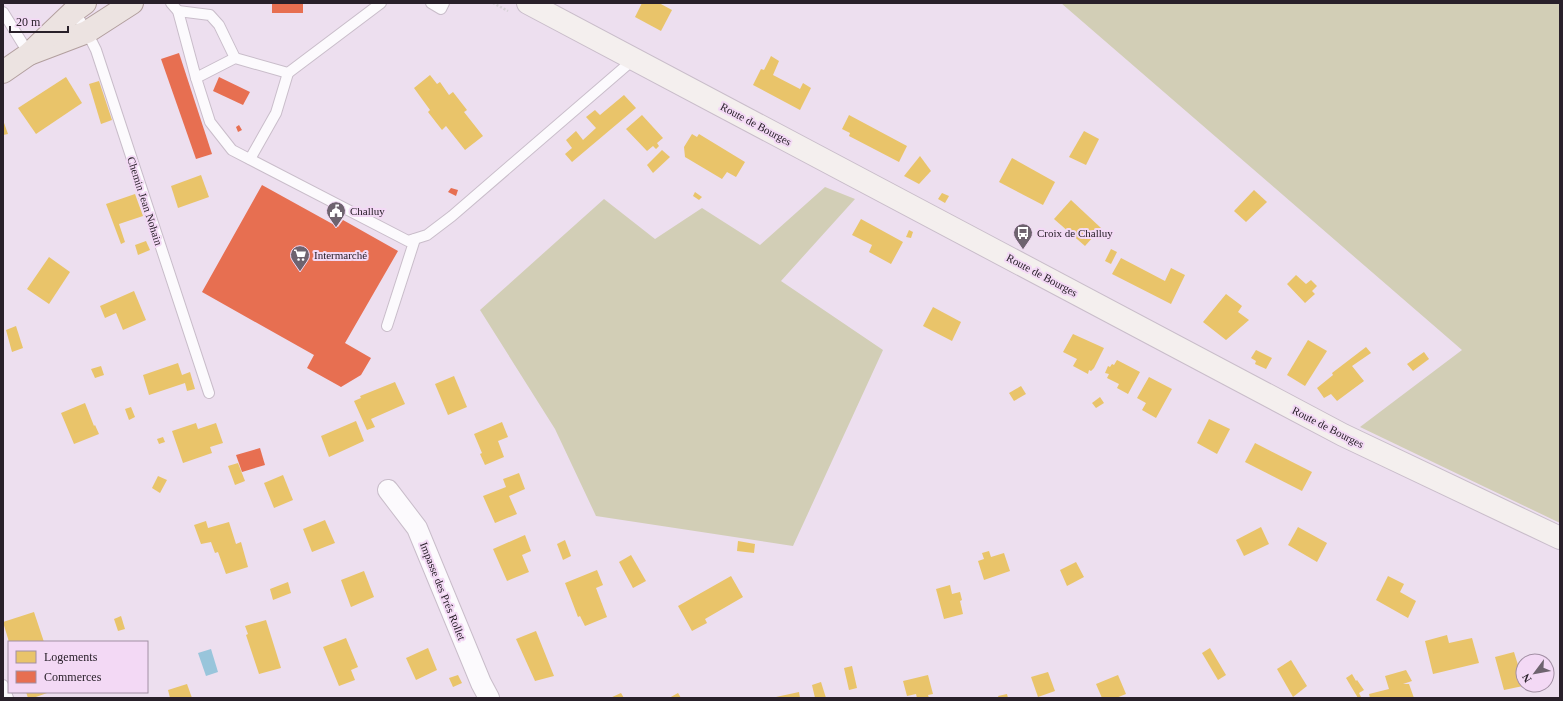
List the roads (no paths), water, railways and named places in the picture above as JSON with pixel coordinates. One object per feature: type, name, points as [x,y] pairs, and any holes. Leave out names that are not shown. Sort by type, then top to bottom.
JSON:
[{"type":"main road","points":[[29,54],[87,32],[132,3]]},
{"type":"main road","points":[[4,70],[29,54],[80,7]]},
{"type":"street","name":"Route de Bourges","points":[[528,3],[1343,435],[1560,538]]},
{"type":"street","name":"Impasse des Prés Rollet","points":[[388,490],[417,528],[481,683],[489,698]]},
{"type":"lane","points":[[171,3],[178,12],[210,122],[232,150],[408,241],[427,235],[452,216],[634,59]]},
{"type":"lane","points":[[250,159],[276,113],[288,73],[381,3]]},
{"type":"lane","points":[[431,3],[441,9],[444,3]]},
{"type":"lane","name":"Chemin Jean Nohain","points":[[80,7],[87,32],[96,50],[209,394]]},
{"type":"lane","points":[[3,12],[29,54]]},
{"type":"lane","points":[[178,12],[210,15],[220,24],[235,58]]},
{"type":"lane","points":[[196,78],[235,58],[288,73]]},
{"type":"lane","points":[[387,326],[415,239]]},
{"type":"lane","points":[[3,685],[8,698]]},
{"type":"water","points":[[211,649],[218,672],[206,676],[198,653]]},
{"type":"place","name":"Challuy","points":[[336,228]]},
{"type":"place","name":"Croix de Challuy","points":[[1023,250]]},
{"type":"place","name":"Intermarché","points":[[300,272]]}]
